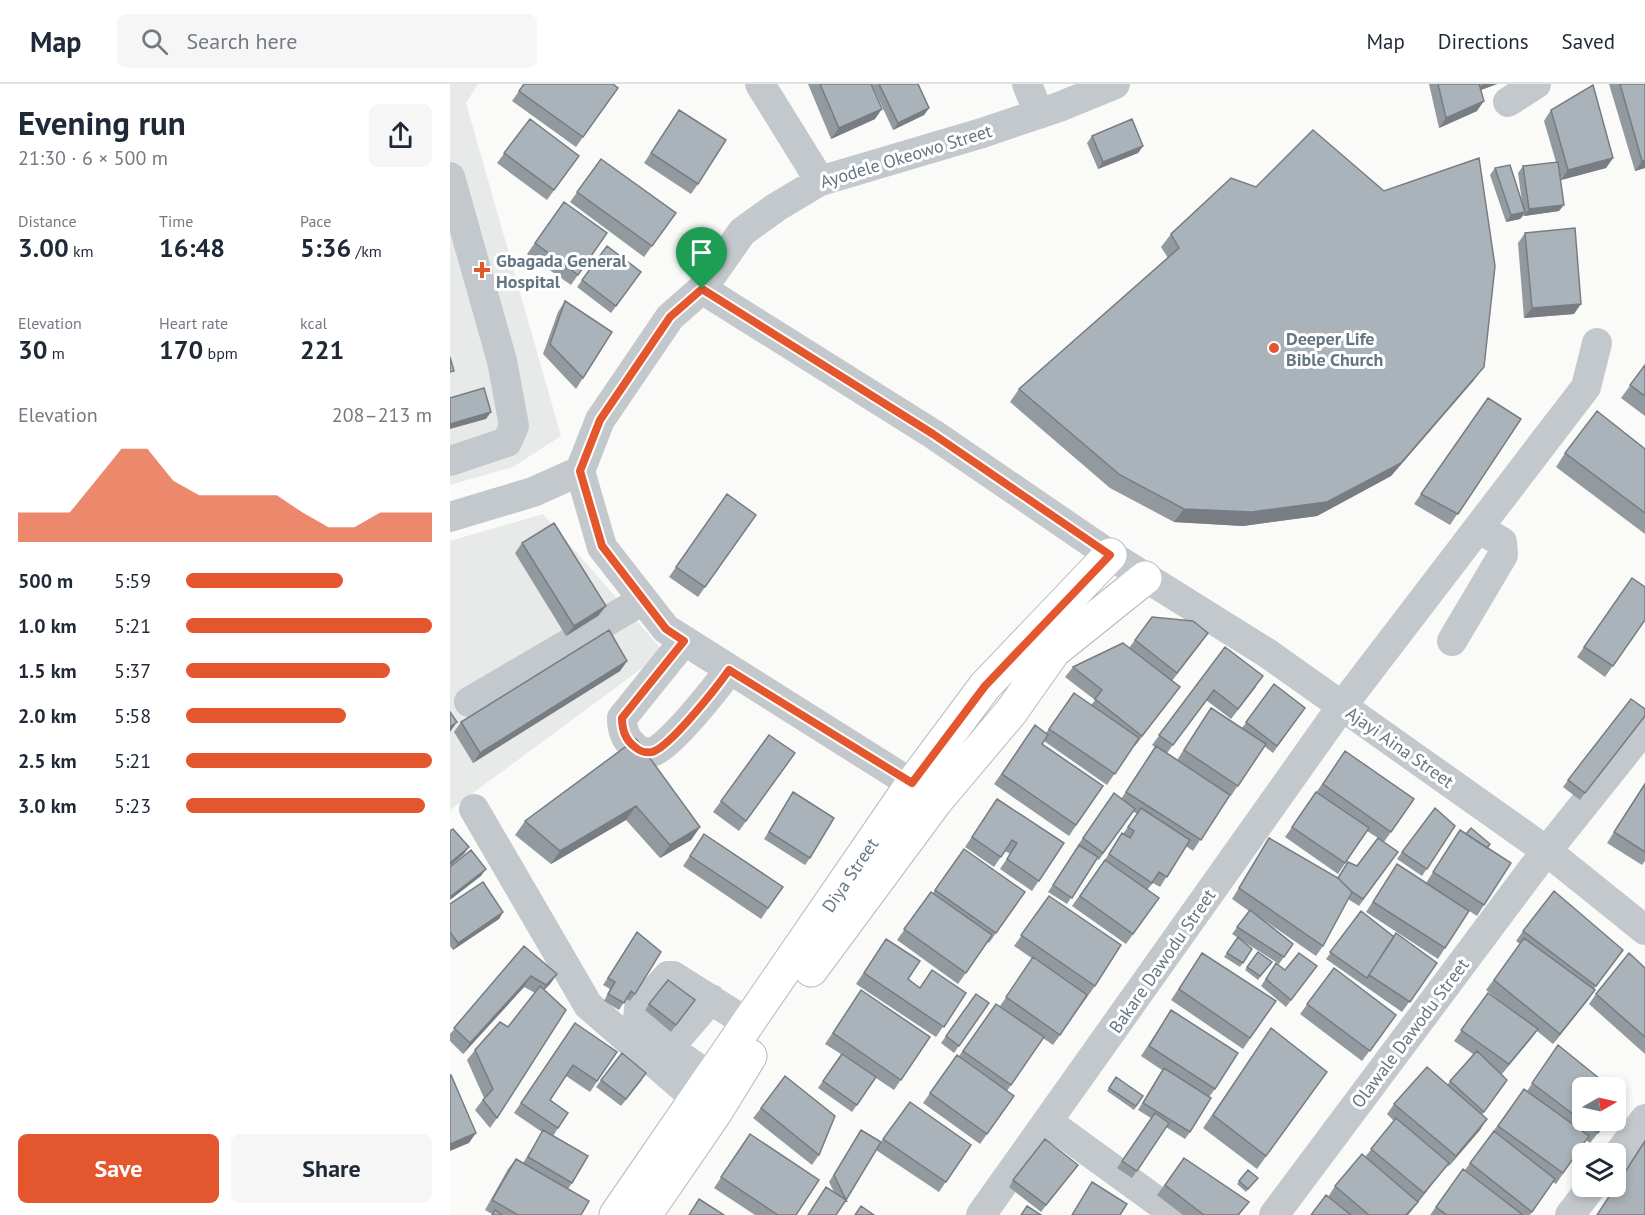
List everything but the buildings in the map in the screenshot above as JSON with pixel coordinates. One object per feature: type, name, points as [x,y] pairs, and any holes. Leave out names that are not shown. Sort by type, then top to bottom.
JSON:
[{"type":"main road","name":"Diya Street","points":[[616,1215],[912,783],[985,686],[1110,555]]},
{"type":"main road","name":"Diya Street","points":[[645,1215],[715,1113],[766,1032],[936,801],[1011,712],[1053,651],[1145,578]]},
{"type":"street","points":[[760,84],[820,181]]},
{"type":"street","points":[[1027,84],[1039,114]]},
{"type":"street","name":"Ayodele Okeowo Street","points":[[580,471],[600,420],[670,317],[702,289],[742,232],[798,192],[820,181],[1039,114],[1115,84]]},
{"type":"street","points":[[1508,102],[1536,84]]},
{"type":"street","points":[[450,177],[501,361],[514,426],[507,442],[450,460]]},
{"type":"street","name":"Ajayi Aina Street","points":[[702,289],[933,434],[1145,578],[1267,653],[1548,852],[1645,930]]},
{"type":"street","name":"Bakare Dawodu Street","points":[[981,1215],[1342,706],[1586,387],[1597,343]]},
{"type":"street","points":[[450,516],[533,492],[580,471],[602,546],[666,629],[912,783]]},
{"type":"street","points":[[1452,641],[1503,555],[1502,542],[1478,528]]},
{"type":"street","points":[[469,702],[643,600]]},
{"type":"street","points":[[650,753],[639,750],[631,744],[622,729],[622,718],[684,641]]},
{"type":"street","points":[[624,774],[650,753],[661,748],[678,732],[729,670]]},
{"type":"street","name":"Olawale Dawodu Street","points":[[1274,1215],[1548,852],[1645,729]]},
{"type":"street","points":[[474,809],[588,1005],[702,1088]]},
{"type":"street","points":[[702,1088],[669,1048],[638,1019],[639,1008],[668,976],[677,978],[749,1024]]},
{"type":"street","points":[[669,1048],[711,999]]},
{"type":"street","points":[[1626,1144],[1645,1119]]},
{"type":"street","points":[[1048,1122],[1176,1215]]},
{"type":"street","points":[[1570,1215],[1584,1197]]},
{"type":"shaded area","name":"Gbagada General Hospital","points":[[450,84],[478,84],[466,103],[561,436],[513,467],[450,485]]},
{"type":"shaded area","points":[[543,514],[664,652],[450,810],[450,541]]},
{"type":"place","name":"Gbagada General Hospital","points":[[482,270]]},
{"type":"place","name":"Deeper Life Bible Church","points":[[1274,348]]},
{"type":"route","points":[[702,289],[933,434],[1038,503],[1110,555],[985,686],[912,783],[729,670],[678,732],[661,748],[650,753],[639,750],[631,744],[622,729],[622,718],[684,641],[666,629],[602,546],[580,471],[600,420],[670,317],[702,289]]}]
